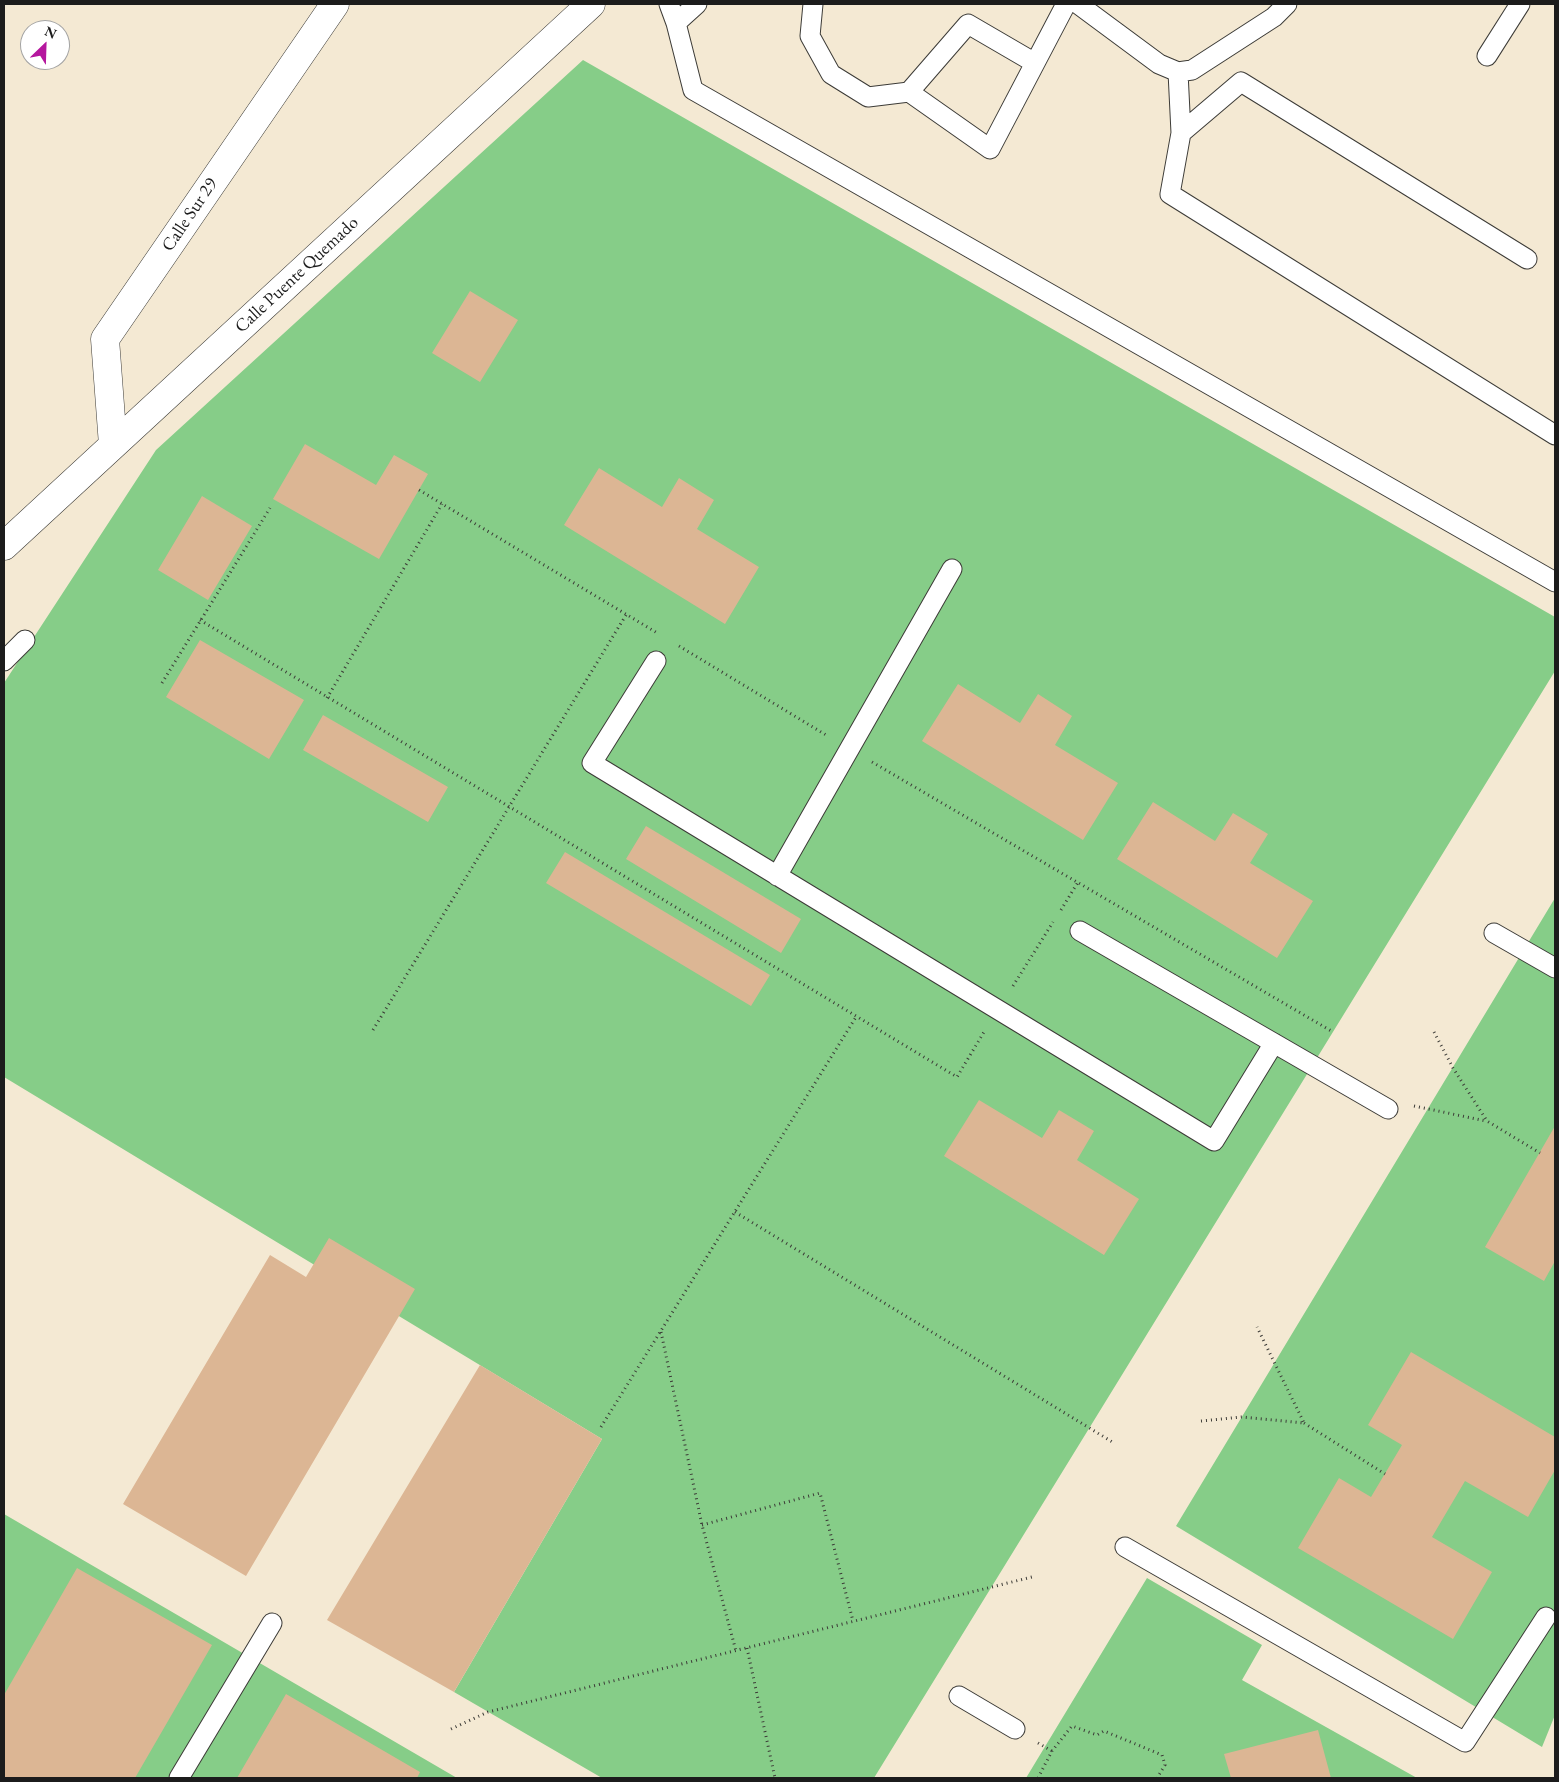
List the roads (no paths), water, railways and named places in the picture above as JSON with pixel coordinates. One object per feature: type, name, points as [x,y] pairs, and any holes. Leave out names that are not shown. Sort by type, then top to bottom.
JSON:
[{"type":"street","name":"Calle Sur 29","points":[[113,445],[105,339],[335,4]]},
{"type":"street","name":"Calle Puente Quemado","points":[[4,546],[591,4]]},
{"type":"lane","points":[[669,4],[676,23],[693,90],[1555,582]]},
{"type":"lane","points":[[676,23],[697,4]]},
{"type":"lane","points":[[813,4],[810,36],[831,74],[868,97],[909,92],[990,149],[1066,4]]},
{"type":"lane","points":[[1078,4],[1158,64],[1178,72],[1192,70],[1274,17],[1286,4]]},
{"type":"lane","points":[[1487,56],[1520,4]]},
{"type":"lane","points":[[909,92],[968,24],[1035,63]]},
{"type":"lane","points":[[1178,72],[1181,133],[1170,194],[1555,435]]},
{"type":"lane","points":[[1181,133],[1241,82],[1527,258]]},
{"type":"lane","points":[[776,876],[952,569]]},
{"type":"lane","points":[[4,661],[25,640]]},
{"type":"lane","points":[[656,661],[592,764],[1214,1141],[1274,1043]]},
{"type":"lane","points":[[1080,931],[1388,1109]]},
{"type":"lane","points":[[1494,933],[1555,968]]},
{"type":"lane","points":[[1125,1548],[1465,1742],[1546,1616]]},
{"type":"lane","points":[[178,1778],[272,1623]]},
{"type":"lane","points":[[960,1696],[1016,1729]]}]
